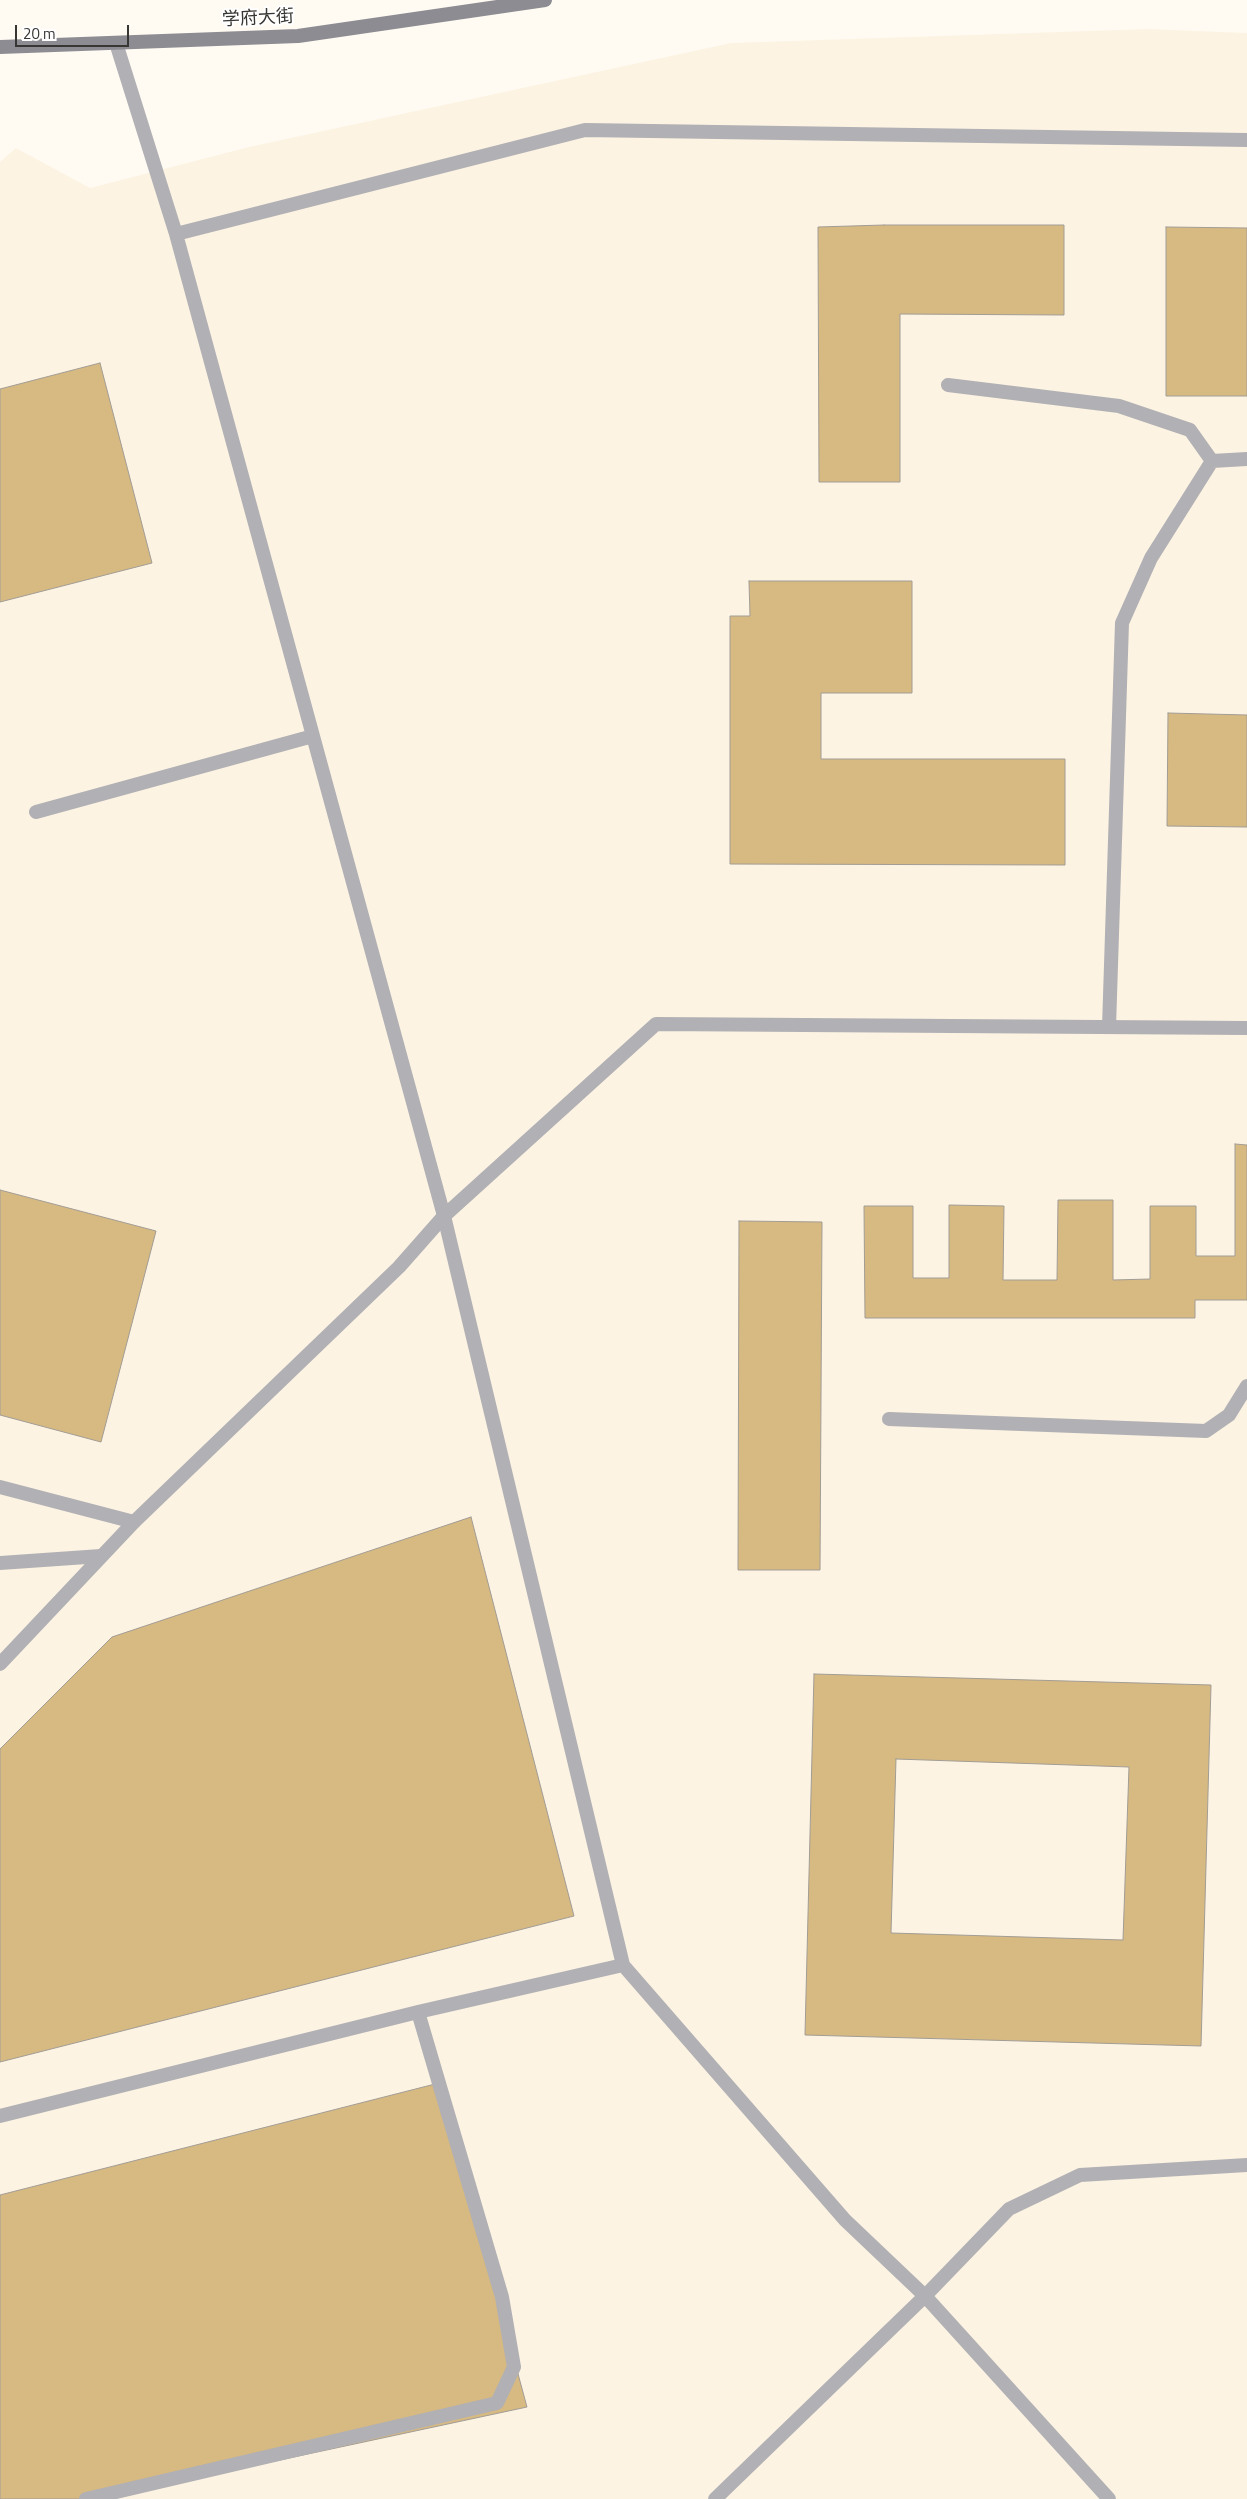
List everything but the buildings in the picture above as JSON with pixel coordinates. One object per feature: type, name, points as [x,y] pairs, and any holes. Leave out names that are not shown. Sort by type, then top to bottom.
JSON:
[{"type":"main road","name":"学府大街","points":[[0,47],[298,36],[545,0]]},
{"type":"street","points":[[116,43],[176,234],[444,1216],[623,1965],[845,2220],[925,2296],[1109,2499]]},
{"type":"street","points":[[176,234],[585,130],[1247,140]]},
{"type":"street","points":[[948,385],[1119,406],[1190,430],[1212,461]]},
{"type":"street","points":[[1212,461],[1247,459]]},
{"type":"street","points":[[1109,1028],[1122,623],[1151,558],[1212,461]]},
{"type":"street","points":[[36,812],[313,736]]},
{"type":"street","points":[[0,1664],[134,1522],[399,1267],[444,1216],[656,1024],[1247,1028]]},
{"type":"street","points":[[889,1419],[1206,1430],[1229,1415],[1247,1386]]},
{"type":"street","points":[[0,1487],[134,1522]]},
{"type":"street","points":[[0,1563],[101,1556]]},
{"type":"street","points":[[0,2116],[418,2012],[623,1965]]},
{"type":"street","points":[[86,2499],[498,2403],[514,2367],[502,2297],[418,2012]]},
{"type":"street","points":[[715,2499],[925,2296],[1009,2209],[1080,2175],[1247,2164]]},
{"type":"shaded area","points":[[1148,29],[1247,33],[1247,2499],[0,2499],[0,162],[16,148],[90,188],[249,147],[731,43]]}]
